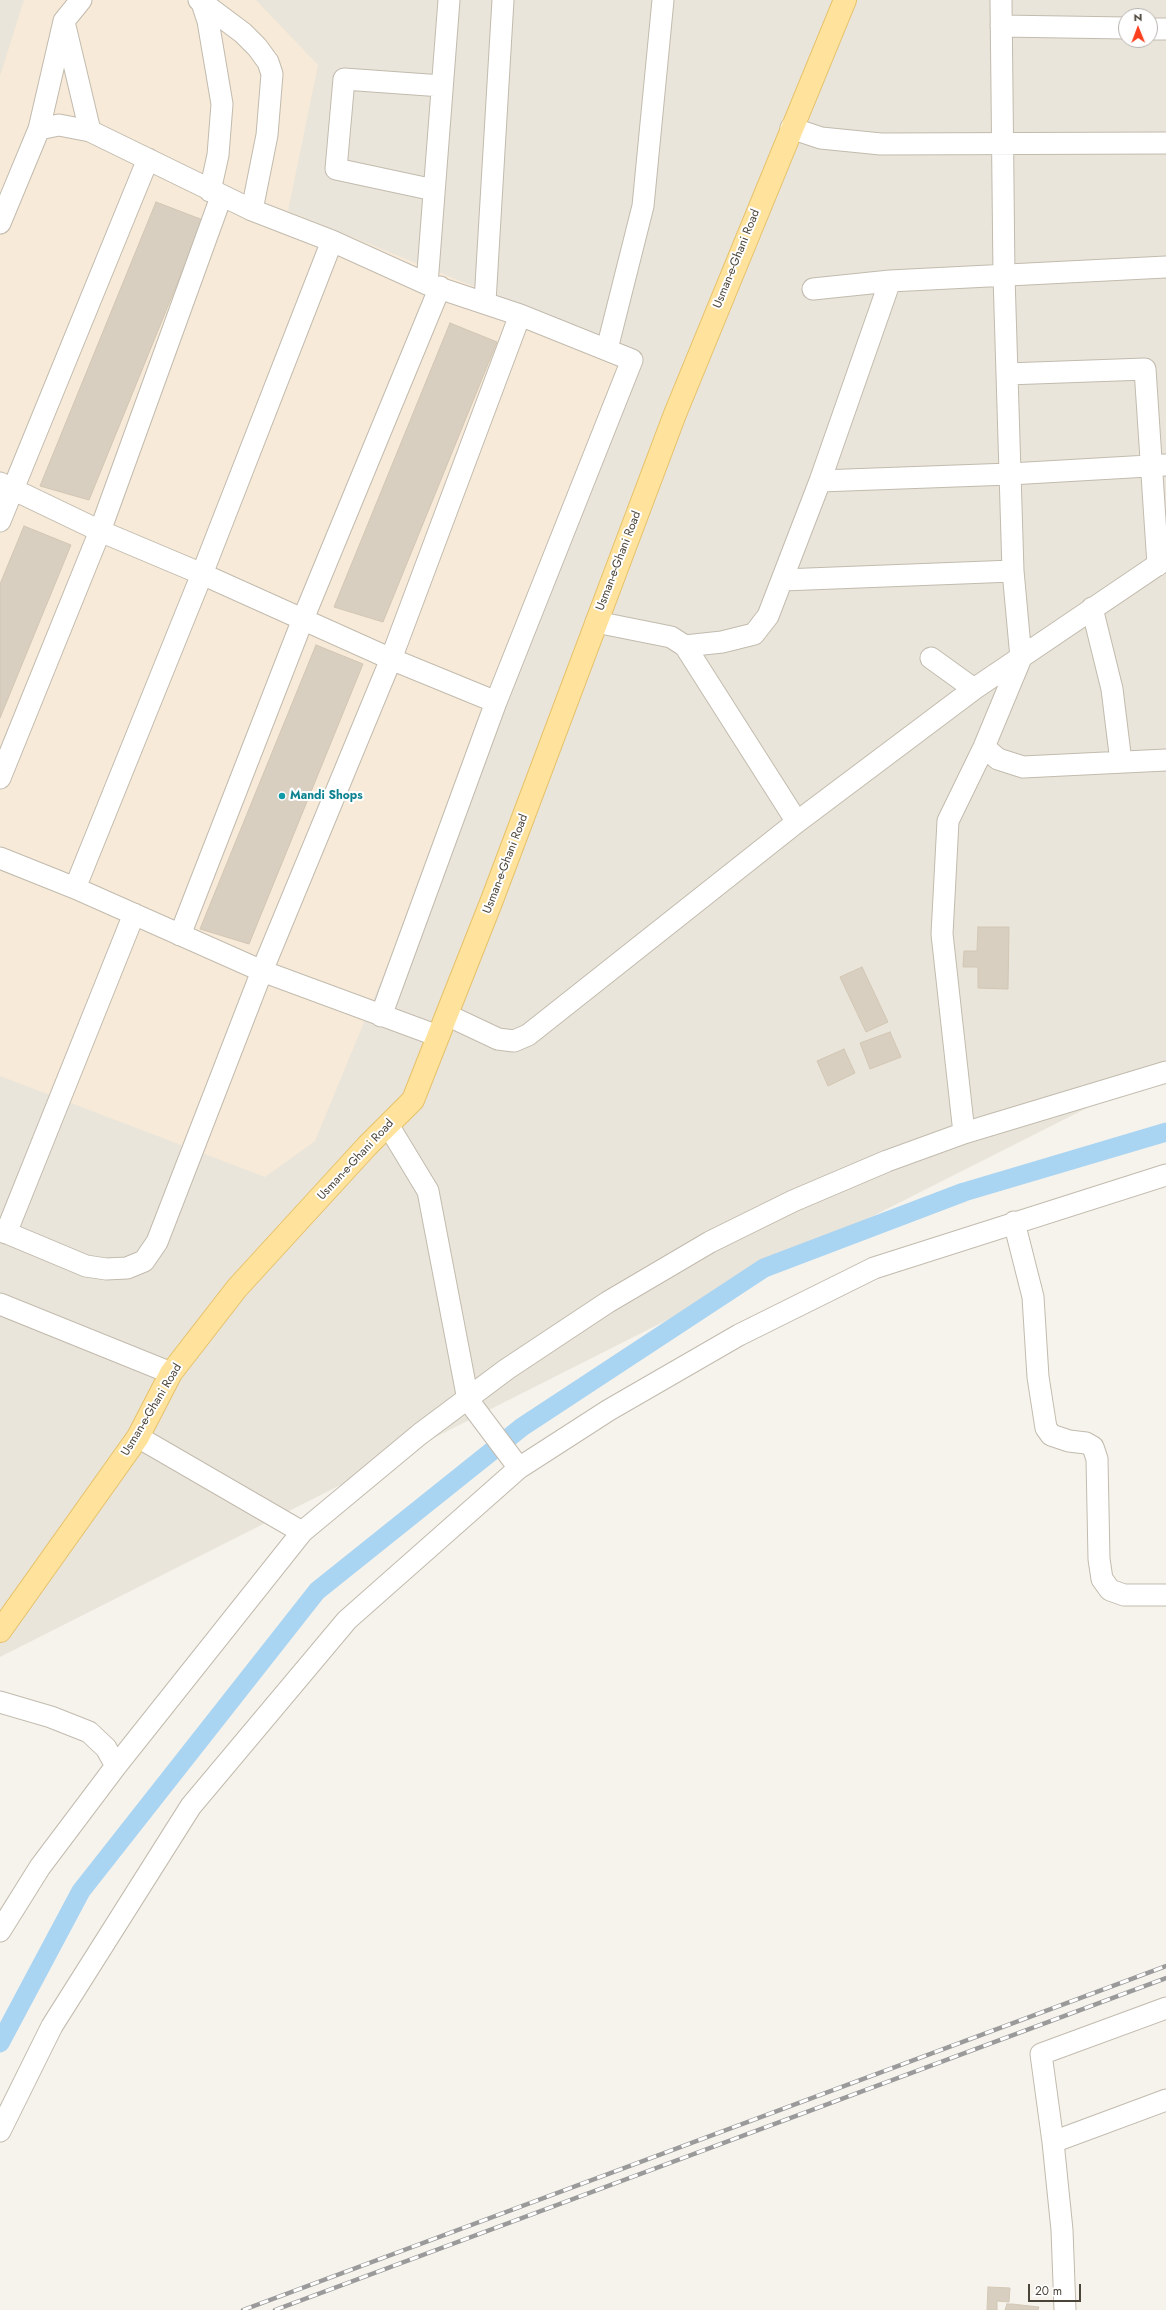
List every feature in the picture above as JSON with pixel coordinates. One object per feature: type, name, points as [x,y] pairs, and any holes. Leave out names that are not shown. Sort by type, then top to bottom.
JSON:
[{"type":"main road","name":"Usman-e-Ghani Road","points":[[0,1631],[138,1437],[171,1373],[237,1288],[413,1100],[492,900],[675,414],[791,128],[845,0]]},
{"type":"street","points":[[63,0],[64,21],[90,131]]},
{"type":"street","points":[[0,223],[39,129],[64,21],[81,0]]},
{"type":"street","points":[[180,935],[434,285],[434,190],[449,0]]},
{"type":"street","points":[[485,302],[503,0]]},
{"type":"street","points":[[606,349],[643,206],[663,0]]},
{"type":"street","points":[[964,1133],[942,934],[948,821],[984,747],[1021,658],[1013,571],[1010,474],[1001,144],[1001,0]]},
{"type":"street","points":[[0,778],[100,531],[216,194],[222,104],[208,20],[200,2]]},
{"type":"street","points":[[200,2],[243,33],[257,47],[268,62],[272,74],[267,135],[252,210]]},
{"type":"street","points":[[1001,26],[1118,28]]},
{"type":"street","points":[[434,190],[336,169],[344,79],[442,86]]},
{"type":"street","points":[[39,129],[59,125],[90,131],[216,194],[252,210],[332,241],[434,285],[520,315],[632,360],[496,702],[381,1016]]},
{"type":"street","points":[[791,128],[821,138],[881,144],[1166,143]]},
{"type":"street","points":[[0,521],[6,486],[148,159]]},
{"type":"street","points":[[75,888],[202,574],[332,241]]},
{"type":"street","points":[[813,289],[890,281],[1166,267]]},
{"type":"street","points":[[685,646],[722,642],[754,634],[768,616],[820,481],[890,281]]},
{"type":"street","points":[[134,914],[3,1231],[86,1266],[106,1269],[127,1268],[144,1261],[157,1242],[262,972],[391,659],[520,315]]},
{"type":"street","points":[[447,1015],[498,1039],[514,1041],[528,1035],[797,822],[974,689],[1162,562],[1158,465],[1145,369],[1007,374]]},
{"type":"street","points":[[820,481],[1010,474],[1158,465]]},
{"type":"street","points":[[6,486],[100,531],[202,574],[391,659],[496,702]]},
{"type":"street","points":[[783,580],[1013,571]]},
{"type":"street","points":[[1092,608],[1112,689],[1121,762]]},
{"type":"street","points":[[596,622],[671,637],[685,646],[797,822]]},
{"type":"street","points":[[931,658],[974,689]]},
{"type":"street","points":[[984,747],[998,759],[1023,767],[1166,760]]},
{"type":"street","points":[[0,858],[75,888],[262,972],[438,1036]]},
{"type":"street","points":[[0,1931],[40,1867],[116,1766],[302,1532],[420,1434],[468,1400],[507,1369],[608,1302],[710,1242],[792,1201],[872,1167],[964,1133],[1166,1072]]},
{"type":"street","points":[[388,1125],[428,1191],[468,1400],[517,1465]]},
{"type":"street","points":[[0,2131],[52,2026],[191,1806],[347,1620],[517,1465],[609,1410],[739,1336],[867,1271],[1014,1222],[1166,1175]]},
{"type":"street","points":[[1014,1222],[1033,1297],[1038,1377],[1046,1428],[1051,1435],[1069,1441],[1086,1443],[1093,1447],[1097,1459],[1099,1559],[1102,1579],[1110,1590],[1124,1595],[1166,1595]]},
{"type":"street","points":[[0,1304],[171,1373]]},
{"type":"street","points":[[138,1437],[302,1532]]},
{"type":"street","points":[[0,1702],[51,1717],[90,1732],[106,1748],[116,1766]]},
{"type":"street","points":[[1065,2310],[1062,2230],[1053,2142],[1040,2054],[1166,2008]]},
{"type":"street","points":[[1053,2142],[1166,2100]]},
{"type":"shaded area","points":[[0,0],[1166,0],[1166,1068],[0,1657]]},
{"type":"shaded area","points":[[24,0],[256,0],[318,65],[288,211],[640,354],[315,1141],[265,1177],[0,1076],[0,76]]},
{"type":"building","points":[[156,202],[203,220],[89,500],[40,486]]},
{"type":"building","points":[[450,323],[497,342],[383,622],[334,607]]},
{"type":"building","points":[[24,526],[71,545],[0,718],[0,584]]},
{"type":"building","name":"Mandi Shops","points":[[316,645],[363,664],[249,944],[200,929]]},
{"type":"building","points":[[978,927],[1009,927],[1008,989],[978,988],[978,967],[963,967],[964,951],[977,951]]},
{"type":"building","points":[[862,967],[888,1022],[866,1032],[840,977]]},
{"type":"building","points":[[890,1032],[901,1057],[870,1069],[860,1043]]},
{"type":"building","points":[[844,1049],[855,1073],[828,1086],[817,1061]]},
{"type":"building","points":[[988,2287],[1010,2288],[1009,2302],[997,2301],[997,2310],[987,2310]]},
{"type":"building","points":[[1007,2304],[1039,2307],[1038,2310],[1005,2310]]},
{"type":"waterway","points":[[0,2043],[81,1891],[317,1591],[522,1427],[764,1268],[964,1192],[1166,1132]]},
{"type":"railway","points":[[243,2310],[1166,1966]]},
{"type":"railway","points":[[275,2310],[1166,1978]]},
{"type":"place","name":"Mandi Shops","points":[[282,796]]}]
